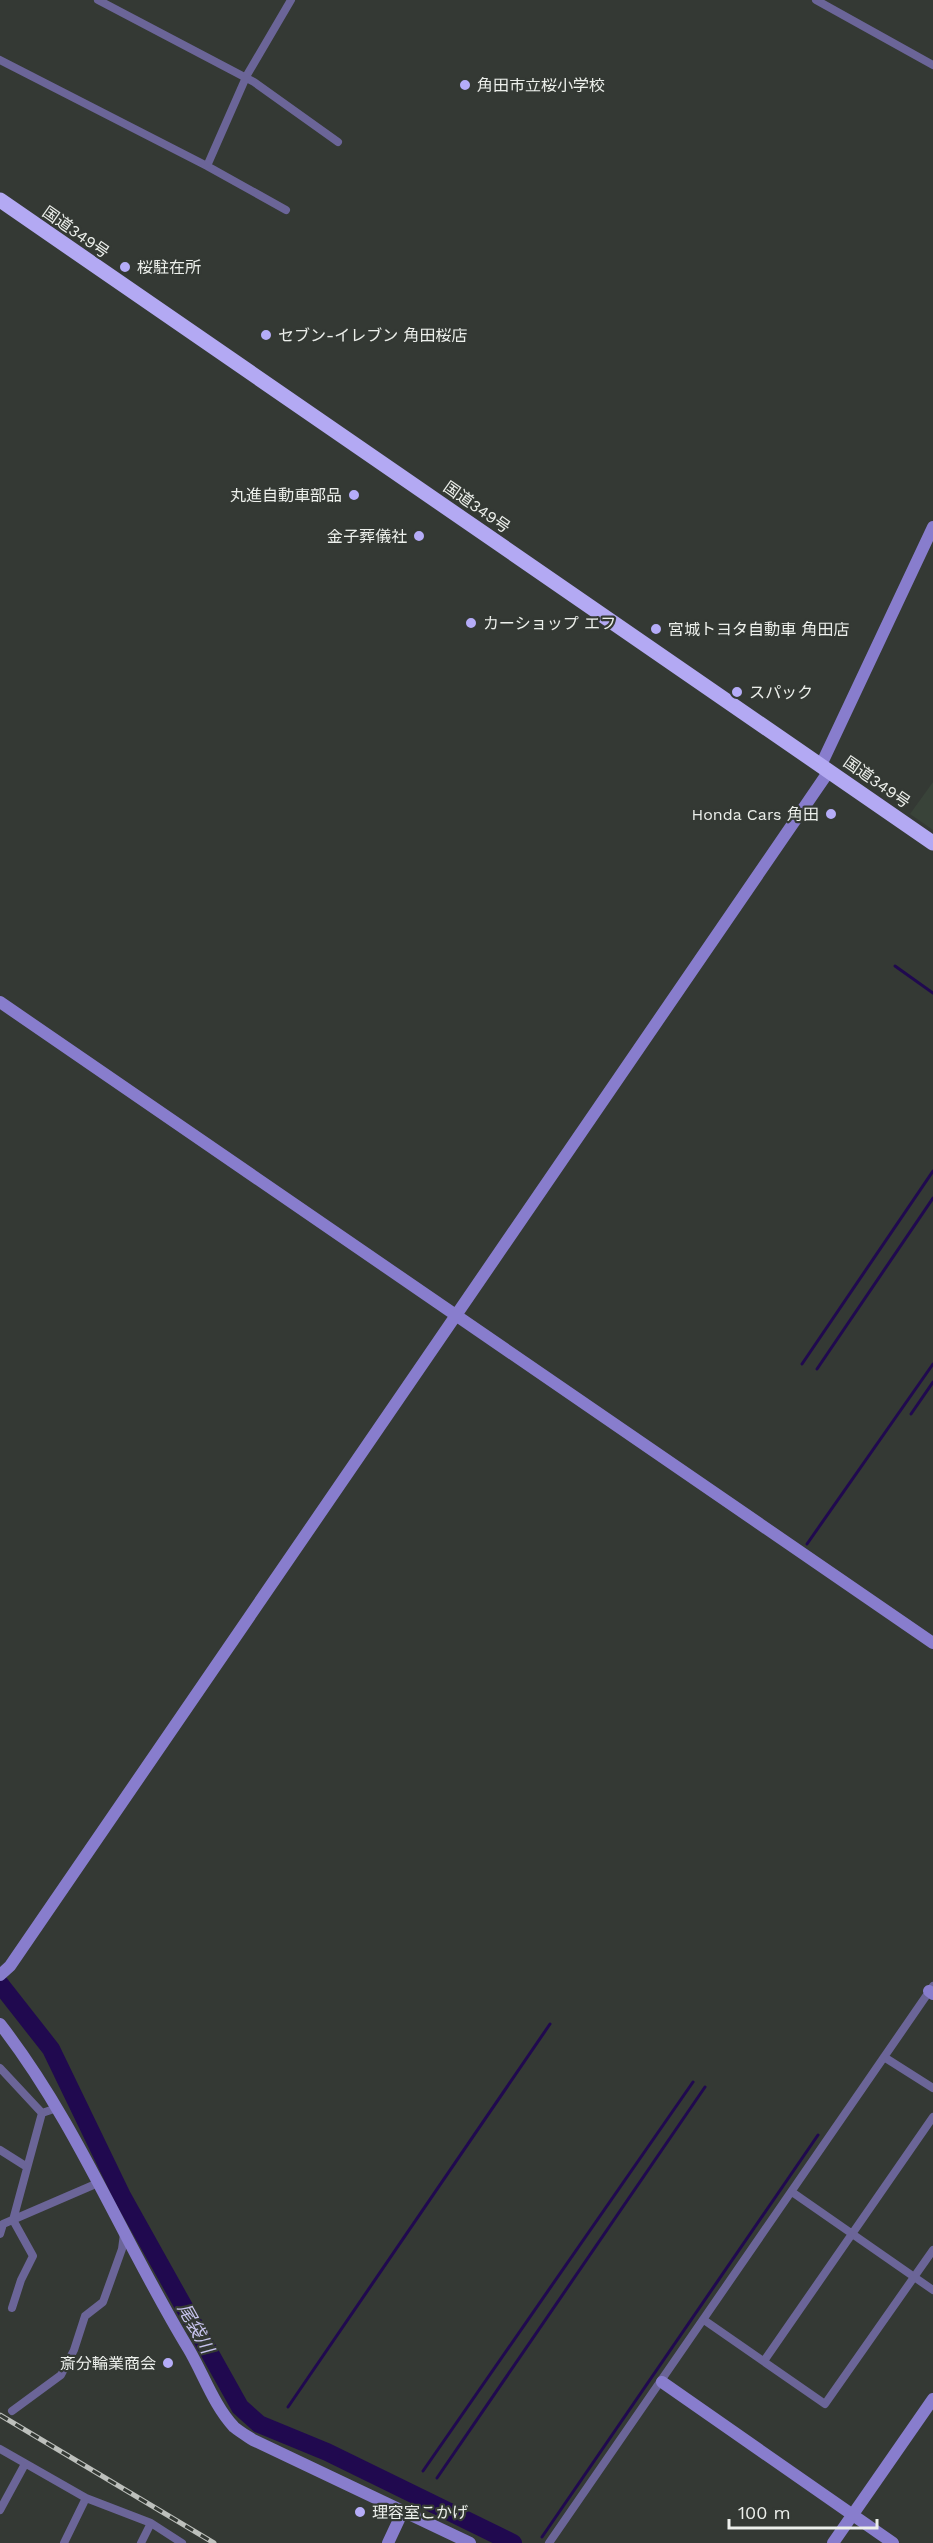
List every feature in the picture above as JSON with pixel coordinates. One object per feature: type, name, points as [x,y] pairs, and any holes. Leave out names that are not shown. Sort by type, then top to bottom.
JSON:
[{"type":"highway","name":"国道349号","points":[[0,200],[933,843]]},
{"type":"street","points":[[98,0],[246,78],[338,142]]},
{"type":"street","points":[[207,166],[246,78],[291,0]]},
{"type":"street","points":[[816,0],[933,65]]},
{"type":"street","points":[[0,60],[207,166],[286,210]]},
{"type":"street","points":[[2,1973],[10,1966],[457,1317],[825,768],[933,527]]},
{"type":"street","points":[[0,1002],[933,1643]]},
{"type":"street","points":[[549,2543],[932,1990]]},
{"type":"street","points":[[0,2024],[31,2063],[218,2404],[234,2427],[253,2440],[470,2543]]},
{"type":"street","points":[[884,2057],[933,2088]]},
{"type":"street","points":[[0,2068],[42,2112]]},
{"type":"street","points":[[42,2112],[57,2108]]},
{"type":"street","points":[[12,2308],[21,2280],[33,2256],[13,2220],[42,2112]]},
{"type":"street","points":[[764,2361],[933,2117]]},
{"type":"street","points":[[0,2150],[27,2167]]},
{"type":"street","points":[[0,2234],[2,2223],[98,2183]]},
{"type":"street","points":[[792,2192],[933,2290]]},
{"type":"street","points":[[12,2411],[61,2375],[74,2350],[85,2316],[103,2302],[122,2249],[124,2234]]},
{"type":"street","points":[[704,2320],[825,2404],[933,2250]]},
{"type":"street","points":[[662,2382],[893,2543]]},
{"type":"street","points":[[833,2543],[933,2399]]},
{"type":"street","points":[[0,2449],[86,2498],[151,2523],[182,2543]]},
{"type":"street","points":[[0,2510],[25,2464]]},
{"type":"street","points":[[64,2543],[86,2498]]},
{"type":"street","points":[[388,2543],[403,2511]]},
{"type":"street","points":[[141,2543],[151,2523]]},
{"type":"shaded area","points":[[933,782],[933,830],[910,814]]},
{"type":"waterway","points":[[895,966],[933,993]]},
{"type":"waterway","points":[[802,1364],[933,1171]]},
{"type":"waterway","points":[[817,1369],[933,1198]]},
{"type":"waterway","points":[[807,1544],[933,1364]]},
{"type":"waterway","points":[[911,1414],[933,1382]]},
{"type":"waterway","name":"尾袋川","points":[[0,1984],[51,2049],[122,2196],[240,2407],[259,2424],[327,2452],[513,2543]]},
{"type":"waterway","points":[[288,2407],[550,2024]]},
{"type":"waterway","points":[[423,2471],[693,2082]]},
{"type":"waterway","points":[[437,2478],[705,2087]]},
{"type":"waterway","points":[[542,2537],[818,2135]]},
{"type":"railway","points":[[0,2415],[214,2543]]},
{"type":"place","name":"角田市立桜小学校","points":[[465,85]]},
{"type":"place","name":"桜駐在所","points":[[125,267]]},
{"type":"place","name":"セブン-イレブン 角田桜店","points":[[266,335]]},
{"type":"place","name":"丸進自動車部品","points":[[354,495]]},
{"type":"place","name":"金子葬儀社","points":[[419,536]]},
{"type":"place","name":"カーショップ エフ","points":[[471,623]]},
{"type":"place","name":"宮城トヨタ自動車 角田店","points":[[656,629]]},
{"type":"place","name":"スパック","points":[[737,692]]},
{"type":"place","name":"Honda Cars 角田","points":[[831,814]]},
{"type":"place","name":"斎分輪業商会","points":[[168,2363]]},
{"type":"place","name":"理容室こかげ","points":[[360,2512]]}]
